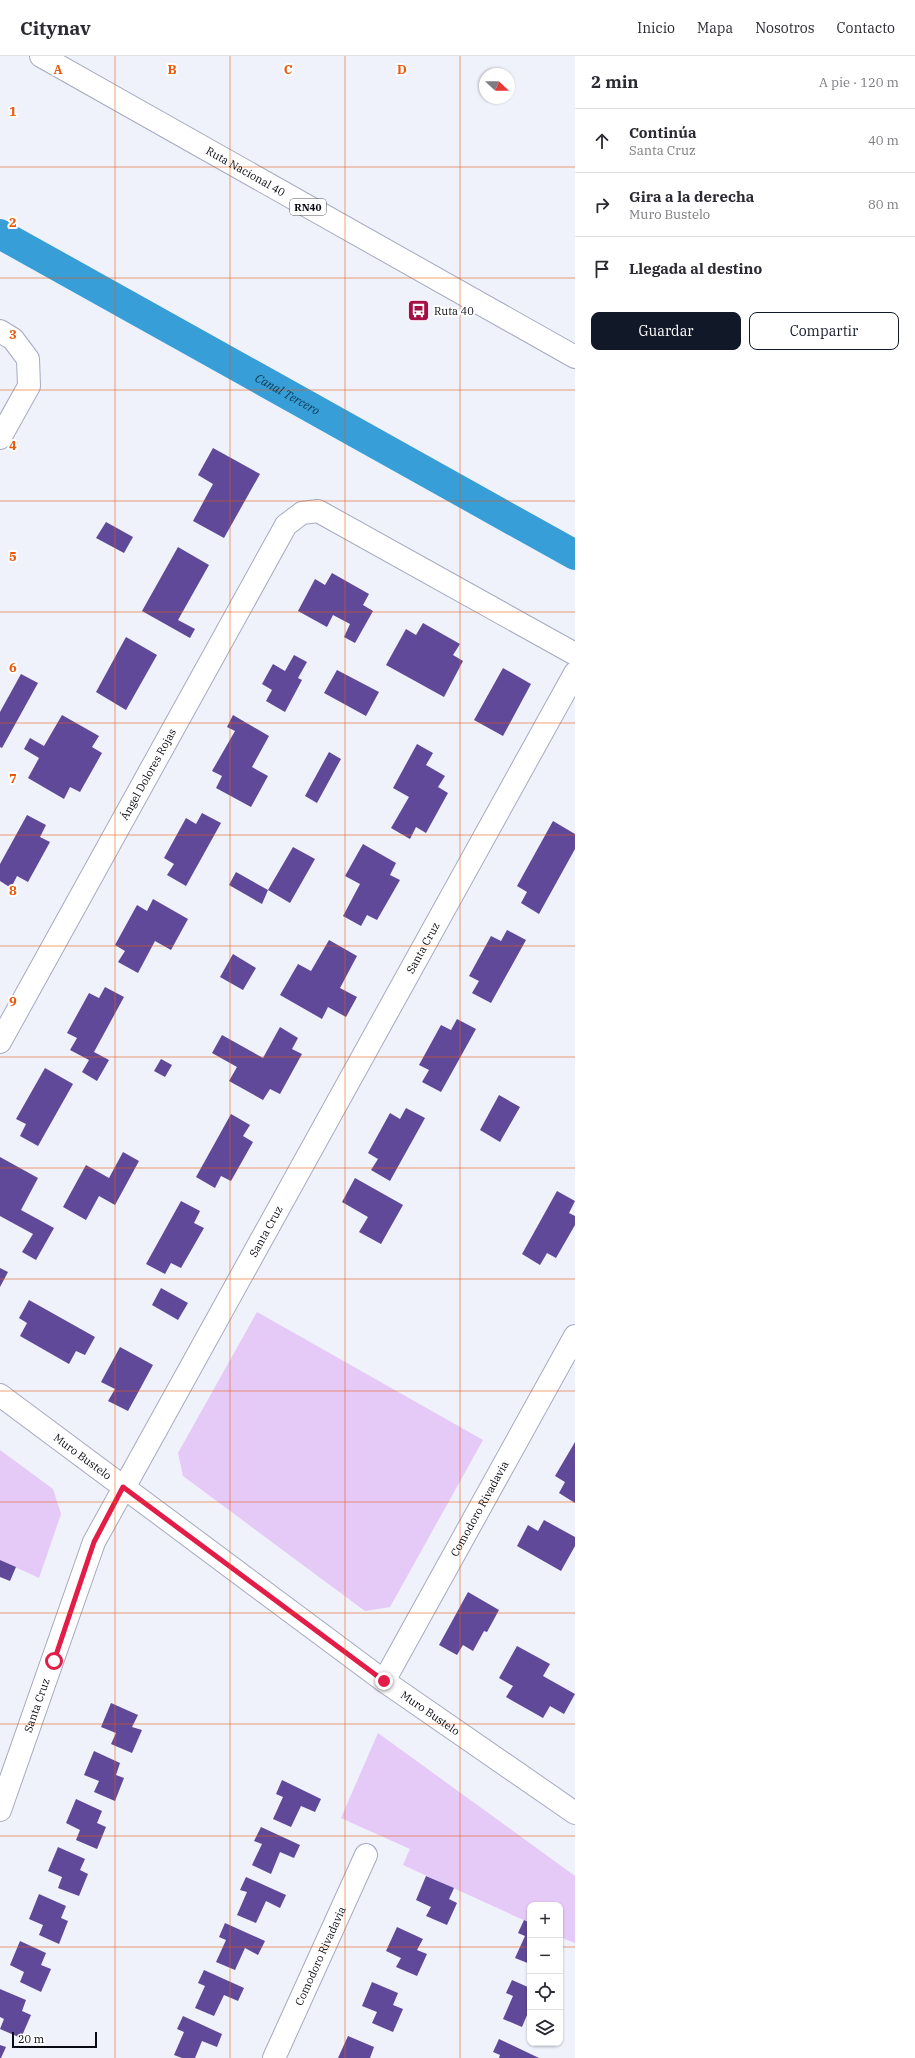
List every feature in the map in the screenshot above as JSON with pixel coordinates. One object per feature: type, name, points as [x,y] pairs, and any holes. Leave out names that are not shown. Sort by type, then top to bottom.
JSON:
[{"type":"main road","name":"Ruta Nacional 40","points":[[41,56],[575,357]]},
{"type":"main road","points":[[0,331],[13,339],[28,359],[29,386],[0,438]]},
{"type":"main road","name":"Ángel Dolores Rojas","points":[[0,1042],[286,525],[302,513],[318,511],[575,654]]},
{"type":"main road","name":"Santa Cruz","points":[[0,1810],[94,1542],[123,1487],[575,673]]},
{"type":"main road","name":"Comodoro Rivadavia","points":[[384,1681],[575,1336]]},
{"type":"main road","name":"Muro Bustelo","points":[[0,1395],[384,1681],[575,1813]]},
{"type":"main road","name":"Comodoro Rivadavia","points":[[274,2058],[366,1855]]},
{"type":"shaded area","points":[[257,1312],[483,1440],[390,1607],[365,1611],[183,1476],[178,1453]]},
{"type":"shaded area","points":[[0,1450],[53,1489],[61,1514],[39,1578],[0,1560]]},
{"type":"shaded area","points":[[378,1733],[575,1876],[575,1943],[563,1938],[563,1902],[527,1902],[527,1922],[403,1865],[410,1849],[341,1818]]},
{"type":"building","points":[[213,448],[260,474],[224,538],[193,521],[213,484],[198,475]]},
{"type":"building","points":[[106,522],[133,537],[124,553],[96,538]]},
{"type":"building","points":[[178,547],[209,565],[178,620],[195,629],[190,638],[142,611]]},
{"type":"building","points":[[332,573],[369,594],[363,605],[373,611],[355,643],[344,637],[350,624],[333,615],[327,627],[298,611],[315,579],[325,585]]},
{"type":"building","points":[[423,623],[460,644],[453,655],[463,661],[444,697],[386,665],[406,629],[416,635]]},
{"type":"building","points":[[126,637],[157,655],[126,710],[96,692]]},
{"type":"building","points":[[294,655],[307,662],[298,678],[302,680],[285,712],[266,701],[272,690],[262,684],[273,664],[285,671]]},
{"type":"building","points":[[503,668],[531,684],[503,736],[474,720]]},
{"type":"building","points":[[337,670],[379,692],[366,716],[324,693]]},
{"type":"building","points":[[21,674],[38,683],[2,748],[0,747],[0,712]]},
{"type":"building","points":[[62,715],[99,736],[92,747],[102,753],[80,792],[70,787],[64,799],[28,778],[39,758],[24,749],[30,738],[44,746]]},
{"type":"building","points":[[233,715],[269,736],[252,767],[268,776],[251,807],[216,788],[222,776],[212,771],[235,731],[227,727]]},
{"type":"building","points":[[417,744],[433,753],[426,765],[445,776],[438,787],[448,793],[426,833],[416,827],[410,839],[391,828],[409,797],[393,788]]},
{"type":"building","points":[[329,752],[341,759],[317,803],[305,796]]},
{"type":"building","points":[[202,813],[221,823],[186,886],[167,875],[174,864],[164,858],[186,818],[196,824]]},
{"type":"building","points":[[27,815],[46,825],[40,837],[50,842],[28,882],[17,876],[11,888],[0,881],[0,864]]},
{"type":"building","points":[[553,821],[575,834],[575,849],[539,914],[521,903],[527,892],[517,886]]},
{"type":"building","points":[[363,844],[396,863],[390,875],[400,880],[377,920],[367,915],[361,926],[343,916],[360,884],[345,876]]},
{"type":"building","points":[[293,847],[315,859],[290,903],[268,890]]},
{"type":"building","points":[[236,872],[268,890],[262,904],[229,885]]},
{"type":"building","points":[[153,899],[188,919],[171,950],[155,941],[138,973],[118,962],[125,951],[115,945],[137,905],[147,911]]},
{"type":"building","points":[[507,930],[526,940],[491,1003],[472,993],[479,981],[469,976],[491,936],[501,941]]},
{"type":"building","points":[[329,940],[357,956],[340,988],[357,997],[346,1017],[328,1007],[322,1019],[280,995],[298,964],[311,971]]},
{"type":"building","points":[[233,954],[256,968],[243,990],[220,977]]},
{"type":"building","points":[[105,987],[124,997],[94,1052],[109,1060],[97,1081],[82,1072],[89,1060],[70,1050],[77,1038],[67,1033],[89,993],[99,998]]},
{"type":"building","points":[[457,1019],[476,1029],[441,1092],[422,1082],[429,1070],[419,1065],[441,1025],[451,1030]]},
{"type":"building","points":[[280,1027],[298,1038],[292,1049],[302,1054],[280,1094],[270,1089],[263,1100],[229,1081],[237,1067],[212,1053],[222,1035],[263,1058]]},
{"type":"building","points":[[161,1059],[172,1065],[165,1077],[154,1071]]},
{"type":"building","points":[[45,1068],[73,1084],[38,1146],[20,1136],[26,1124],[16,1119]]},
{"type":"building","points":[[499,1095],[520,1107],[500,1142],[480,1130]]},
{"type":"building","points":[[406,1108],[425,1118],[390,1181],[371,1170],[378,1159],[368,1153],[390,1113],[400,1119]]},
{"type":"building","points":[[231,1114],[250,1125],[243,1136],[253,1142],[231,1181],[221,1176],[215,1188],[196,1177]]},
{"type":"building","points":[[123,1152],[139,1161],[115,1205],[99,1196],[86,1220],[63,1207],[86,1165],[109,1178]]},
{"type":"building","points":[[0,1157],[38,1178],[21,1210],[54,1228],[36,1260],[22,1252],[33,1234],[0,1216]]},
{"type":"building","points":[[355,1178],[403,1205],[381,1244],[359,1232],[368,1217],[342,1202]]},
{"type":"building","points":[[557,1191],[575,1201],[569,1213],[575,1216],[575,1225],[556,1258],[547,1253],[540,1265],[522,1254]]},
{"type":"building","points":[[181,1201],[200,1211],[194,1223],[204,1228],[181,1268],[171,1263],[165,1274],[146,1264]]},
{"type":"building","points":[[0,1268],[8,1272],[0,1287]]},
{"type":"building","points":[[161,1288],[188,1303],[178,1320],[152,1305]]},
{"type":"building","points":[[29,1300],[95,1337],[85,1355],[76,1351],[69,1364],[20,1336],[27,1323],[19,1318]]},
{"type":"building","points":[[120,1347],[153,1365],[128,1411],[108,1401],[115,1389],[101,1382]]},
{"type":"building","points":[[575,1442],[575,1503],[559,1493],[565,1482],[555,1476]]},
{"type":"building","points":[[544,1520],[575,1537],[575,1546],[561,1571],[517,1546],[528,1525],[538,1531]]},
{"type":"building","points":[[0,1560],[16,1567],[10,1581],[0,1577]]},
{"type":"building","points":[[468,1592],[499,1610],[487,1632],[484,1631],[473,1651],[463,1645],[457,1655],[439,1645]]},
{"type":"building","points":[[517,1646],[550,1664],[543,1676],[575,1694],[564,1714],[550,1706],[543,1718],[506,1697],[513,1686],[499,1678]]},
{"type":"building","points":[[111,1703],[138,1715],[132,1727],[142,1730],[132,1753],[111,1744],[116,1733],[101,1727]]},
{"type":"building","points":[[94,1751],[120,1763],[116,1775],[124,1778],[115,1801],[94,1792],[99,1781],[84,1775]]},
{"type":"building","points":[[282,1780],[321,1799],[315,1812],[301,1806],[291,1827],[273,1819],[283,1797],[276,1794]]},
{"type":"building","points":[[76,1799],[102,1811],[97,1823],[106,1827],[97,1849],[76,1840],[80,1830],[66,1823]]},
{"type":"building","points":[[261,1827],[300,1845],[294,1858],[280,1852],[271,1874],[252,1865],[262,1844],[254,1841]]},
{"type":"building","points":[[58,1847],[85,1859],[80,1870],[88,1874],[79,1896],[58,1888],[62,1877],[48,1871]]},
{"type":"building","points":[[426,1876],[454,1888],[449,1899],[457,1903],[447,1925],[426,1916],[431,1907],[416,1900]]},
{"type":"building","points":[[246,1877],[286,1895],[280,1908],[266,1901],[256,1923],[237,1915],[247,1892],[240,1890]]},
{"type":"building","points":[[39,1894],[66,1906],[61,1918],[68,1921],[59,1944],[39,1935],[43,1925],[29,1919]]},
{"type":"building","points":[[524,1920],[527,1922],[527,1963],[515,1958],[525,1936],[518,1933]]},
{"type":"building","points":[[225,1923],[265,1941],[258,1955],[245,1948],[235,1970],[216,1962],[226,1940],[219,1937]]},
{"type":"building","points":[[397,1927],[423,1939],[417,1950],[427,1954],[417,1976],[396,1967],[401,1958],[386,1951]]},
{"type":"building","points":[[20,1941],[46,1953],[41,1965],[51,1969],[41,1992],[20,1982],[24,1972],[10,1965]]},
{"type":"building","points":[[204,1970],[244,1988],[238,2001],[224,1995],[214,2016],[195,2008],[205,1986],[198,1983]]},
{"type":"building","points":[[512,1980],[527,1987],[527,2015],[522,2027],[503,2019],[513,1996],[506,1993]]},
{"type":"building","points":[[372,1982],[398,1993],[393,2005],[403,2009],[393,2032],[372,2023],[377,2012],[362,2006]]},
{"type":"building","points":[[0,1989],[26,2000],[22,2011],[31,2015],[21,2038],[0,2029],[4,2019],[0,2017]]},
{"type":"building","points":[[183,2016],[222,2034],[217,2047],[202,2041],[195,2058],[182,2058],[174,2055],[184,2032],[177,2029]]},
{"type":"building","points":[[348,2036],[374,2047],[370,2058],[338,2058]]},
{"type":"building","points":[[499,2039],[539,2058],[499,2058],[500,2055],[493,2052]]},
{"type":"building","points":[[0,2045],[6,2047],[1,2058],[0,2058]]},
{"type":"waterway","name":"Canal Tercero","points":[[0,234],[575,555]]},
{"type":"place","name":"Ruta 40","points":[[418,311]]},
{"type":"route","points":[[54,1661],[94,1542],[123,1487],[384,1681]]}]
